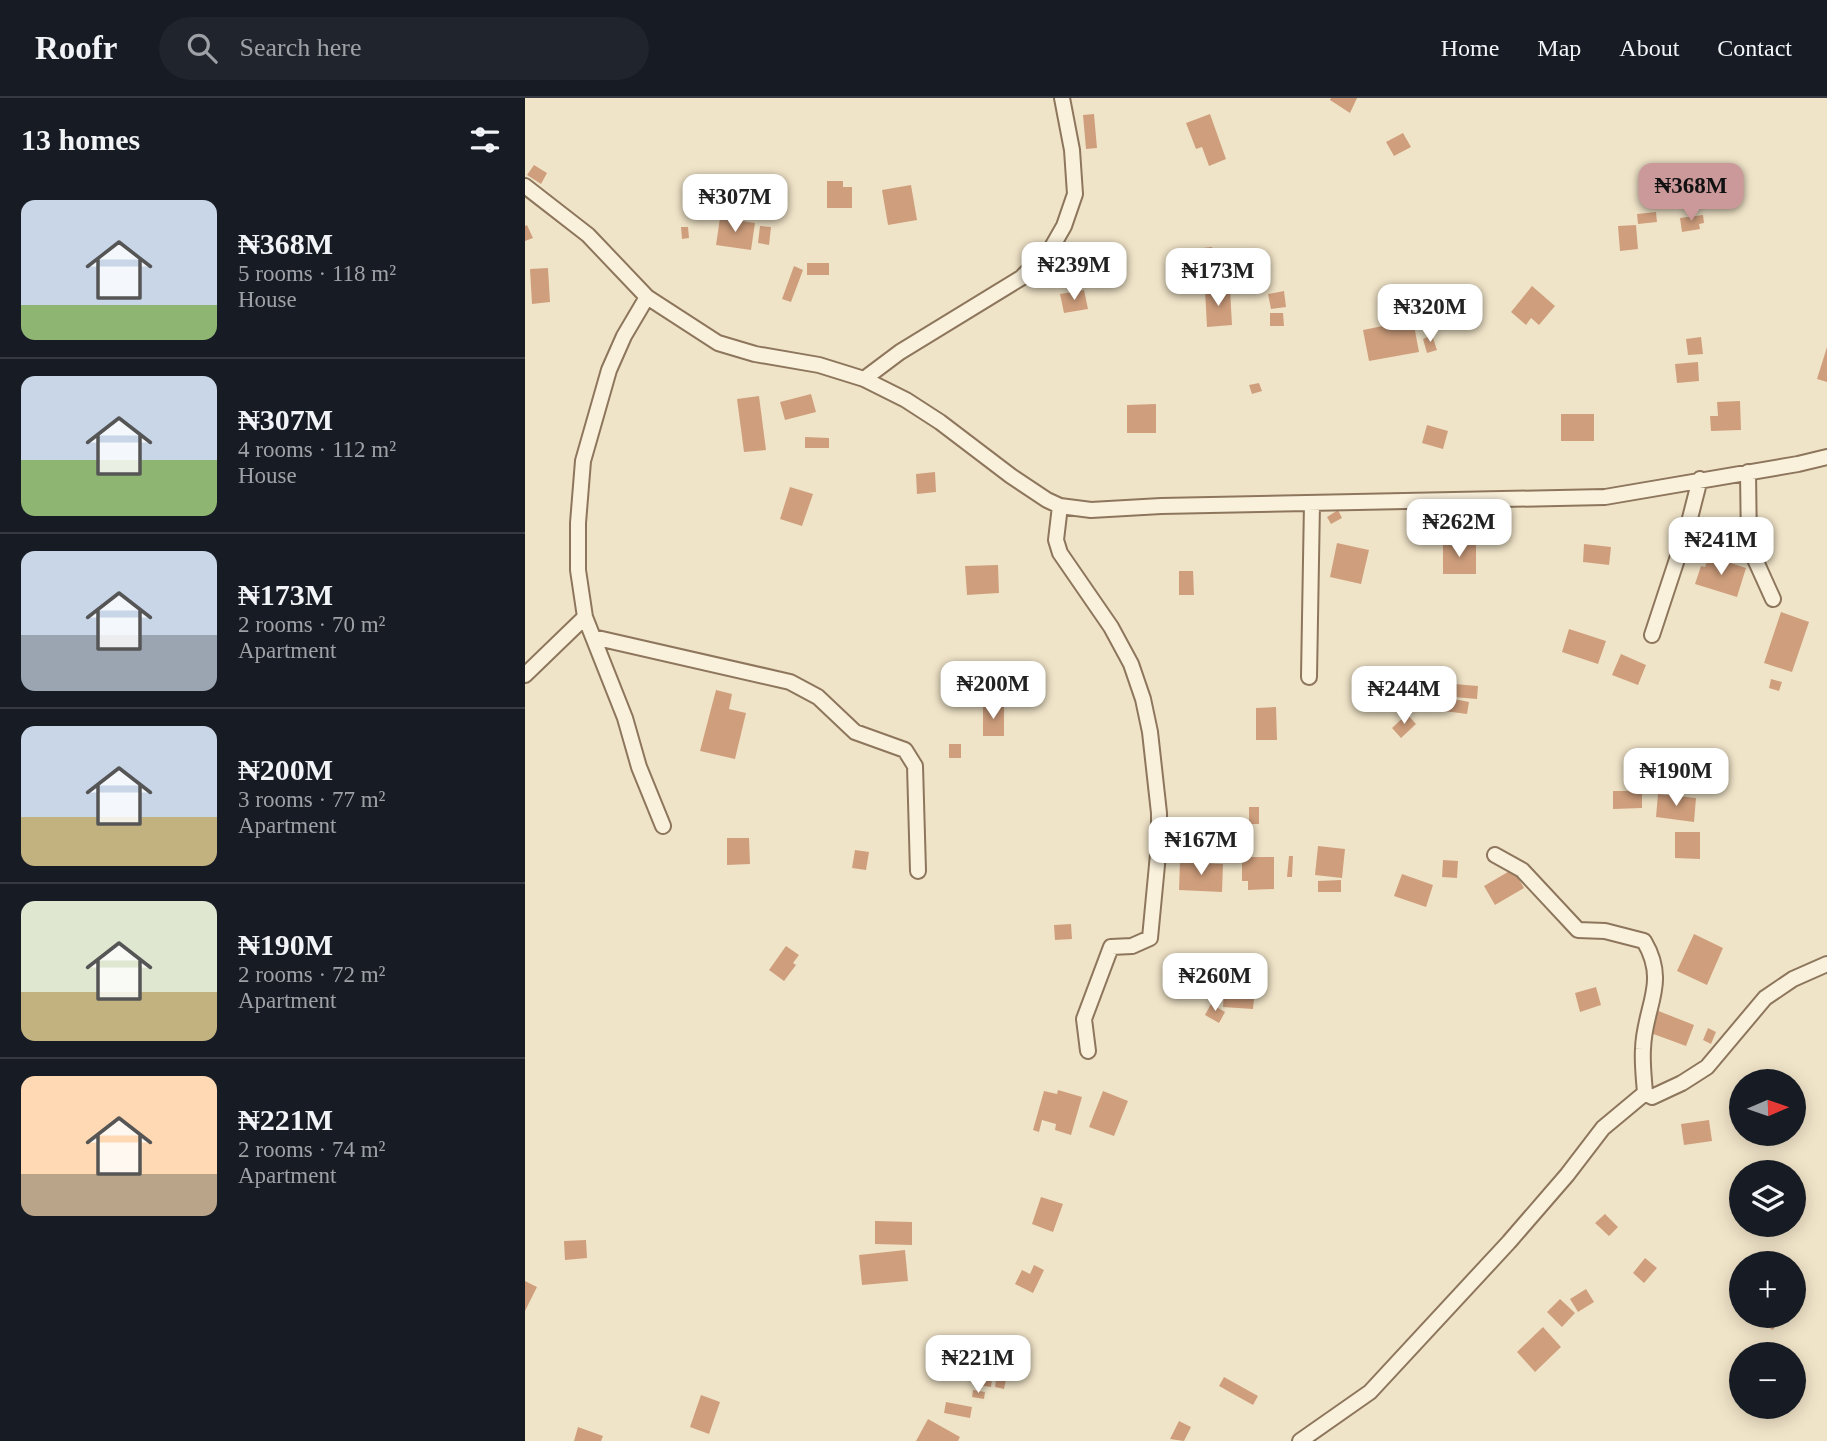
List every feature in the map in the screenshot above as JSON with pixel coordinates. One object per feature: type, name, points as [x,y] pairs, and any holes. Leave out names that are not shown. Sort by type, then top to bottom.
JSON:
[{"type":"street","points":[[864,379],[900,352],[1021,278],[1052,247],[1068,218],[1075,194],[1072,150],[1062,98]]},
{"type":"street","points":[[525,186],[588,235],[647,297],[718,343],[755,354],[819,365],[864,379],[906,400],[940,422],[1011,475],[1060,506],[1101,510],[1161,506],[1605,497],[1827,457]]},
{"type":"street","points":[[647,297],[624,336],[609,370],[583,461],[578,523],[578,570],[585,617],[625,718],[639,767],[663,826]]},
{"type":"street","points":[[1748,472],[1749,546],[1773,599]]},
{"type":"street","points":[[1652,635],[1688,527],[1700,480]]},
{"type":"street","points":[[1309,677],[1312,503]]},
{"type":"street","points":[[1060,506],[1056,540],[1060,553],[1111,627],[1131,664],[1143,699],[1150,732],[1159,813],[1159,844],[1150,938],[1132,946],[1111,947],[1084,1019],[1088,1051]]},
{"type":"street","points":[[525,676],[585,617]]},
{"type":"street","points":[[593,637],[790,682],[818,697],[855,732],[905,750],[915,765],[918,871]]},
{"type":"street","points":[[1495,855],[1522,870],[1579,930],[1605,931],[1644,941],[1653,956],[1656,983],[1643,1048],[1645,1094]]},
{"type":"street","points":[[1645,1094],[1651,1097],[1682,1083],[1707,1067],[1765,998],[1793,979],[1827,964]]},
{"type":"street","points":[[1300,1441],[1370,1392],[1509,1242],[1567,1175],[1603,1128],[1645,1094]]},
{"type":"building","points":[[1357,98],[1350,113],[1330,100]]},
{"type":"building","points":[[1094,114],[1097,148],[1086,149],[1083,115]]},
{"type":"building","points":[[1210,114],[1226,159],[1209,166],[1202,147],[1196,149],[1186,123]]},
{"type":"building","points":[[1403,133],[1411,147],[1394,156],[1386,142]]},
{"type":"building","points":[[534,165],[547,173],[541,184],[527,175]]},
{"type":"building","points":[[827,181],[843,181],[843,187],[852,187],[852,208],[827,208]]},
{"type":"building","points":[[911,185],[917,220],[888,225],[882,190]]},
{"type":"building","points":[[1656,212],[1657,222],[1638,224],[1637,214]]},
{"type":"building","points":[[1703,215],[1704,223],[1699,224],[1700,229],[1682,232],[1680,218]]},
{"type":"building","points":[[720,218],[755,223],[751,250],[716,245]]},
{"type":"building","points":[[527,225],[533,238],[525,241],[525,226]]},
{"type":"building","points":[[1636,225],[1638,249],[1620,251],[1618,226]]},
{"type":"building","points":[[760,226],[771,227],[769,245],[758,243]]},
{"type":"building","points":[[681,227],[688,227],[689,238],[682,239]]},
{"type":"building","points":[[1212,247],[1213,252],[1223,251],[1224,271],[1194,273],[1193,249]]},
{"type":"building","points":[[807,263],[829,263],[829,275],[807,275]]},
{"type":"building","points":[[794,266],[803,270],[791,302],[782,299]]},
{"type":"building","points":[[548,268],[550,302],[532,304],[530,269]]},
{"type":"building","points":[[1532,286],[1555,306],[1539,325],[1531,318],[1526,325],[1511,312]]},
{"type":"building","points":[[1230,289],[1232,325],[1207,327],[1205,290]]},
{"type":"building","points":[[1084,290],[1088,309],[1064,313],[1060,294]]},
{"type":"building","points":[[1284,291],[1286,307],[1271,309],[1268,294]]},
{"type":"building","points":[[1270,313],[1283,313],[1284,326],[1270,326]]},
{"type":"building","points":[[1413,320],[1419,352],[1369,361],[1363,330]]},
{"type":"building","points":[[1432,335],[1437,350],[1427,353],[1423,339]]},
{"type":"building","points":[[1701,337],[1703,354],[1688,355],[1686,339]]},
{"type":"building","points":[[1827,347],[1827,382],[1817,379]]},
{"type":"building","points":[[1698,362],[1699,381],[1677,383],[1675,364]]},
{"type":"building","points":[[1259,383],[1262,391],[1252,394],[1249,385]]},
{"type":"building","points":[[811,394],[816,412],[785,420],[780,402]]},
{"type":"building","points":[[759,396],[766,450],[744,452],[737,399]]},
{"type":"building","points":[[1740,401],[1741,430],[1711,431],[1710,416],[1718,416],[1717,402]]},
{"type":"building","points":[[1156,404],[1156,433],[1127,433],[1127,405]]},
{"type":"building","points":[[1561,414],[1594,414],[1594,441],[1561,441]]},
{"type":"building","points":[[1427,425],[1448,431],[1443,449],[1422,443]]},
{"type":"building","points":[[805,437],[829,438],[829,448],[805,448]]},
{"type":"building","points":[[935,472],[936,492],[917,494],[916,474]]},
{"type":"building","points":[[790,487],[813,494],[802,526],[780,519]]},
{"type":"building","points":[[1338,510],[1342,518],[1331,524],[1327,517]]},
{"type":"building","points":[[1337,543],[1369,550],[1361,584],[1330,577]]},
{"type":"building","points":[[1443,543],[1476,544],[1476,574],[1443,574]]},
{"type":"building","points":[[1584,544],[1611,547],[1609,565],[1583,562]]},
{"type":"building","points":[[1709,556],[1746,568],[1737,597],[1695,584],[1701,566],[1705,567]]},
{"type":"building","points":[[998,565],[999,593],[967,595],[965,566]]},
{"type":"building","points":[[1179,571],[1193,571],[1194,595],[1179,595]]},
{"type":"building","points":[[1781,612],[1809,622],[1792,672],[1764,663]]},
{"type":"building","points":[[1569,629],[1606,641],[1598,664],[1562,652]]},
{"type":"building","points":[[1621,654],[1646,665],[1638,685],[1612,675]]},
{"type":"building","points":[[1771,679],[1782,682],[1779,691],[1769,688]]},
{"type":"building","points":[[1442,683],[1478,686],[1477,699],[1453,697],[1452,712],[1440,711]]},
{"type":"building","points":[[716,690],[732,694],[729,709],[746,713],[735,759],[700,751]]},
{"type":"building","points":[[1454,699],[1469,702],[1467,714],[1452,712]]},
{"type":"building","points":[[983,706],[1004,706],[1004,736],[983,736]]},
{"type":"building","points":[[1276,707],[1277,740],[1256,740],[1256,708]]},
{"type":"building","points":[[1407,714],[1416,724],[1401,738],[1392,728]]},
{"type":"building","points":[[949,744],[961,744],[961,758],[949,758]]},
{"type":"building","points":[[1613,791],[1642,791],[1642,808],[1613,809]]},
{"type":"building","points":[[1658,794],[1696,798],[1694,822],[1656,817]]},
{"type":"building","points":[[1249,807],[1259,807],[1259,824],[1249,824]]},
{"type":"building","points":[[1675,832],[1700,832],[1700,859],[1675,858]]},
{"type":"building","points":[[727,838],[749,838],[750,864],[727,865]]},
{"type":"building","points":[[1318,846],[1345,849],[1342,878],[1315,875]]},
{"type":"building","points":[[855,850],[869,852],[866,870],[852,868]]},
{"type":"building","points":[[1289,856],[1293,856],[1292,877],[1287,877]]},
{"type":"building","points":[[1242,857],[1274,857],[1274,889],[1248,890],[1248,881],[1242,881]]},
{"type":"building","points":[[1443,860],[1458,861],[1457,878],[1442,877]]},
{"type":"building","points":[[1180,862],[1223,864],[1222,892],[1179,890]]},
{"type":"building","points":[[1513,869],[1524,888],[1495,905],[1484,886]]},
{"type":"building","points":[[1402,874],[1433,885],[1426,907],[1394,896]]},
{"type":"building","points":[[1341,880],[1341,892],[1318,892],[1318,881]]},
{"type":"building","points":[[1071,924],[1072,939],[1055,940],[1054,925]]},
{"type":"building","points":[[1694,934],[1723,948],[1707,985],[1677,971]]},
{"type":"building","points":[[786,946],[799,955],[793,963],[796,965],[784,981],[769,970]]},
{"type":"building","points":[[1225,977],[1256,980],[1253,1009],[1223,1007]]},
{"type":"building","points":[[1596,987],[1601,1005],[1580,1012],[1575,993]]},
{"type":"building","points":[[1211,1004],[1225,1012],[1219,1023],[1205,1015]]},
{"type":"building","points":[[1656,1010],[1694,1025],[1686,1046],[1648,1032]]},
{"type":"building","points":[[1708,1028],[1716,1032],[1711,1044],[1703,1040]]},
{"type":"building","points":[[1058,1090],[1082,1097],[1071,1135],[1055,1130],[1056,1124],[1042,1120],[1039,1132],[1033,1130],[1044,1091],[1057,1094]]},
{"type":"building","points":[[1103,1091],[1128,1101],[1114,1136],[1089,1127]]},
{"type":"building","points":[[1709,1120],[1712,1141],[1684,1145],[1681,1124]]},
{"type":"building","points":[[1041,1197],[1063,1204],[1053,1232],[1032,1224]]},
{"type":"building","points":[[1605,1214],[1618,1227],[1609,1236],[1595,1223]]},
{"type":"building","points":[[875,1221],[912,1222],[912,1245],[875,1244]]},
{"type":"building","points":[[586,1240],[587,1258],[565,1260],[564,1241]]},
{"type":"building","points":[[905,1250],[908,1281],[862,1285],[859,1255]]},
{"type":"building","points":[[1645,1258],[1657,1268],[1644,1283],[1633,1273]]},
{"type":"building","points":[[1034,1265],[1044,1270],[1033,1293],[1015,1284],[1022,1270],[1030,1274]]},
{"type":"building","points":[[525,1281],[537,1287],[525,1311]]},
{"type":"building","points":[[1586,1289],[1594,1302],[1578,1312],[1570,1299]]},
{"type":"building","points":[[1560,1299],[1575,1313],[1562,1327],[1547,1312]]},
{"type":"building","points":[[1543,1327],[1561,1347],[1535,1372],[1517,1352]]},
{"type":"building","points":[[980,1355],[995,1357],[991,1387],[977,1385]]},
{"type":"building","points":[[998,1368],[1008,1370],[1004,1389],[995,1387]]},
{"type":"building","points":[[1224,1377],[1258,1396],[1253,1405],[1219,1386]]},
{"type":"building","points":[[973,1390],[985,1392],[984,1399],[972,1397]]},
{"type":"building","points":[[701,1395],[720,1402],[709,1434],[690,1427]]},
{"type":"building","points":[[946,1402],[972,1407],[970,1418],[944,1413]]},
{"type":"building","points":[[928,1419],[960,1437],[958,1441],[916,1441]]},
{"type":"building","points":[[1179,1421],[1191,1427],[1184,1441],[1170,1439]]},
{"type":"building","points":[[578,1427],[603,1436],[601,1441],[574,1441]]}]
